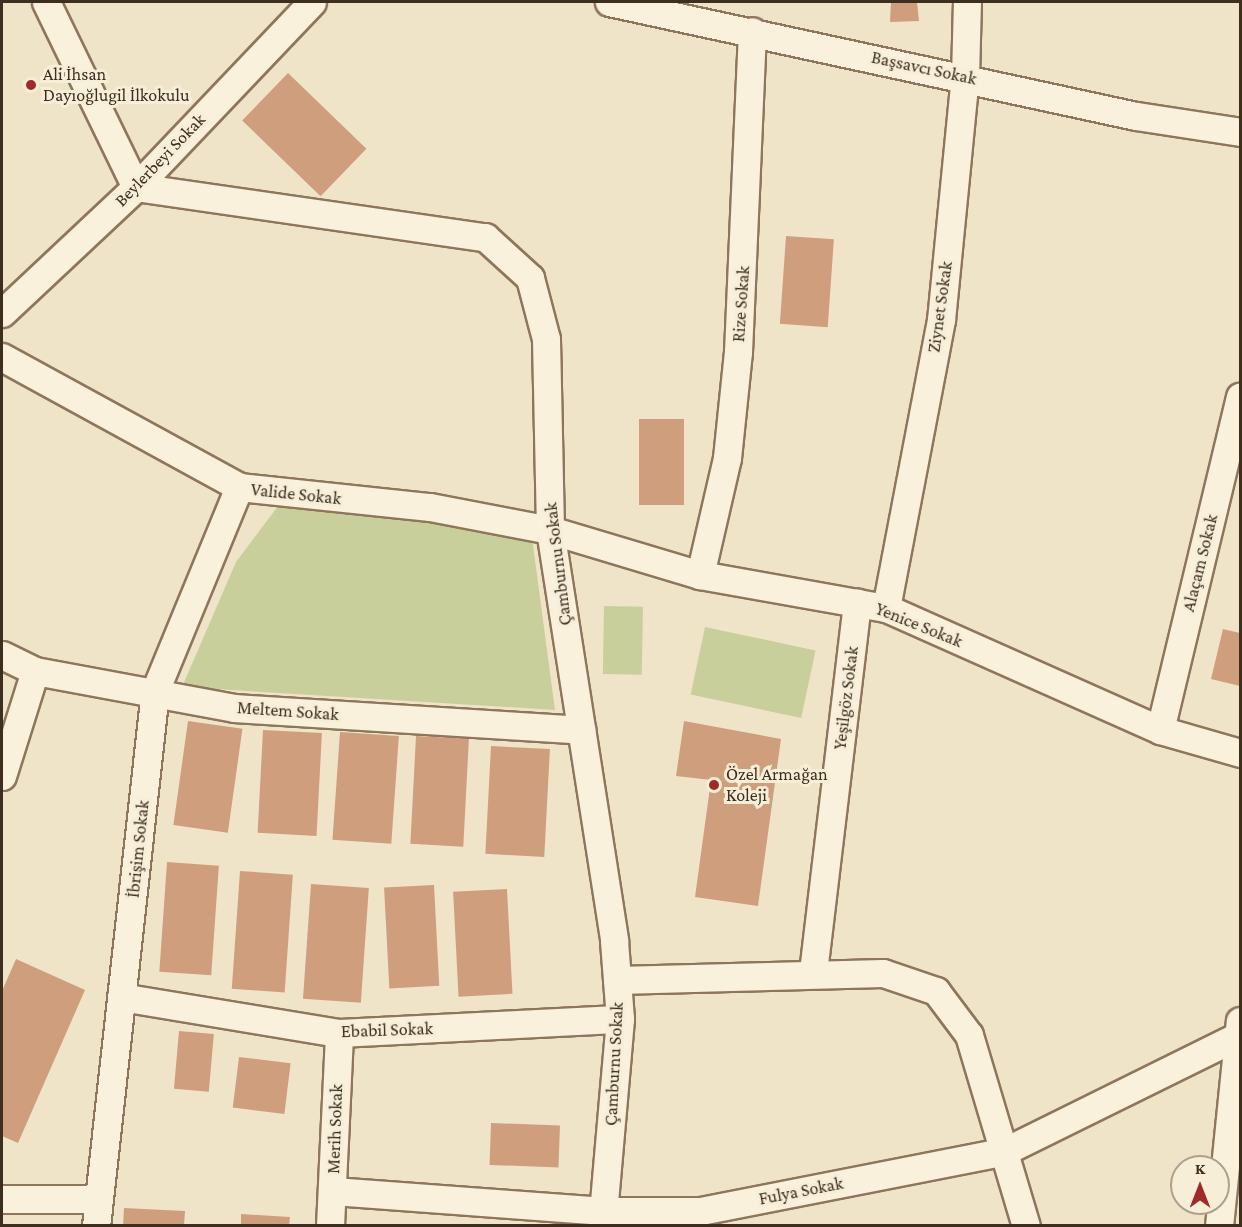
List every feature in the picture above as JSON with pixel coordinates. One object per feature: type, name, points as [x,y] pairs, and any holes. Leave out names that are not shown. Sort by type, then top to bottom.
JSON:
[{"type":"street","points":[[46,2],[136,187]]},
{"type":"street","name":"Beylerbeyi Sokak","points":[[2,313],[136,187],[312,2]]},
{"type":"street","name":"Başsavcı Sokak","points":[[609,2],[965,77],[1136,116],[1240,132]]},
{"type":"street","name":"Ziynet Sokak","points":[[886,608],[941,320],[965,77],[967,2]]},
{"type":"street","name":"Rize Sokak","points":[[700,575],[727,458],[738,352],[752,31]]},
{"type":"street","name":"Çamburnu Sokak","points":[[136,187],[485,237],[530,278],[546,339],[550,530],[617,980],[620,1019],[603,1218]]},
{"type":"street","name":"Valide Sokak","points":[[2,357],[239,487],[430,507],[550,530]]},
{"type":"street","name":"Alaçam Sokak","points":[[1160,730],[1240,396]]},
{"type":"street","name":"İbrişim Sokak","points":[[97,1213],[155,691],[239,487]]},
{"type":"street","name":"Yenice Sokak","points":[[550,530],[700,575],[886,608],[1160,730],[1240,753]]},
{"type":"street","name":"Yeşilgöz Sokak","points":[[813,972],[857,603]]},
{"type":"street","name":"Meltem Sokak","points":[[2,655],[35,671],[155,691],[235,708],[581,730]]},
{"type":"street","points":[[2,776],[35,671]]},
{"type":"street","points":[[617,980],[813,972],[883,973],[936,991],[969,1035],[1026,1226]]},
{"type":"street","name":"Ebabil Sokak","points":[[121,997],[339,1033],[620,1019]]},
{"type":"street","points":[[1220,1226],[1240,1027]]},
{"type":"street","name":"Fulya Sokak","points":[[333,1191],[603,1218],[701,1211],[1003,1152],[1240,1027]]},
{"type":"street","name":"Merih Sokak","points":[[330,1226],[339,1033]]},
{"type":"street","points":[[2,1199],[97,1213]]},
{"type":"green space","points":[[281,502],[531,530],[555,710],[182,687],[236,562]]},
{"type":"green space","points":[[604,606],[643,607],[642,675],[603,674]]},
{"type":"green space","points":[[705,627],[816,650],[801,718],[691,694]]},
{"type":"building","points":[[891,2],[917,2],[919,21],[890,22]]},
{"type":"building","points":[[288,73],[366,149],[321,196],[242,120]]},
{"type":"building","points":[[786,236],[834,239],[828,327],[780,324]]},
{"type":"building","points":[[639,419],[684,419],[684,505],[639,505]]},
{"type":"building","points":[[1223,629],[1240,633],[1240,686],[1211,679]]},
{"type":"building","points":[[188,721],[242,729],[228,833],[173,825]]},
{"type":"building","points":[[684,721],[781,739],[758,906],[695,897],[711,780],[676,776]]},
{"type":"building","points":[[263,730],[322,733],[317,836],[258,833]]},
{"type":"building","points":[[340,732],[399,736],[391,844],[332,840]]},
{"type":"building","points":[[416,736],[469,739],[463,847],[410,844]]},
{"type":"building","points":[[491,746],[550,749],[544,857],[485,854]]},
{"type":"building","points":[[167,862],[219,866],[211,975],[159,972]]},
{"type":"building","points":[[240,871],[293,875],[285,992],[232,989]]},
{"type":"building","points":[[311,884],[369,888],[361,1003],[303,999]]},
{"type":"building","points":[[434,885],[439,986],[389,988],[384,888]]},
{"type":"building","points":[[507,889],[512,994],[459,997],[453,892]]},
{"type":"building","points":[[16,959],[85,990],[18,1143],[2,1136],[2,991]]},
{"type":"building","points":[[179,1031],[214,1034],[209,1092],[174,1089]]},
{"type":"building","points":[[239,1057],[291,1063],[284,1114],[233,1108]]},
{"type":"building","points":[[491,1123],[560,1125],[558,1167],[490,1165]]},
{"type":"building","points":[[124,1208],[185,1211],[184,1226],[123,1226]]},
{"type":"building","points":[[241,1214],[290,1217],[289,1226],[241,1226]]},
{"type":"place","name":"Ali İhsan Dayıoğlugil İlkokulu","points":[[31,85]]},
{"type":"place","name":"Özel Armağan Koleji","points":[[714,785]]}]
